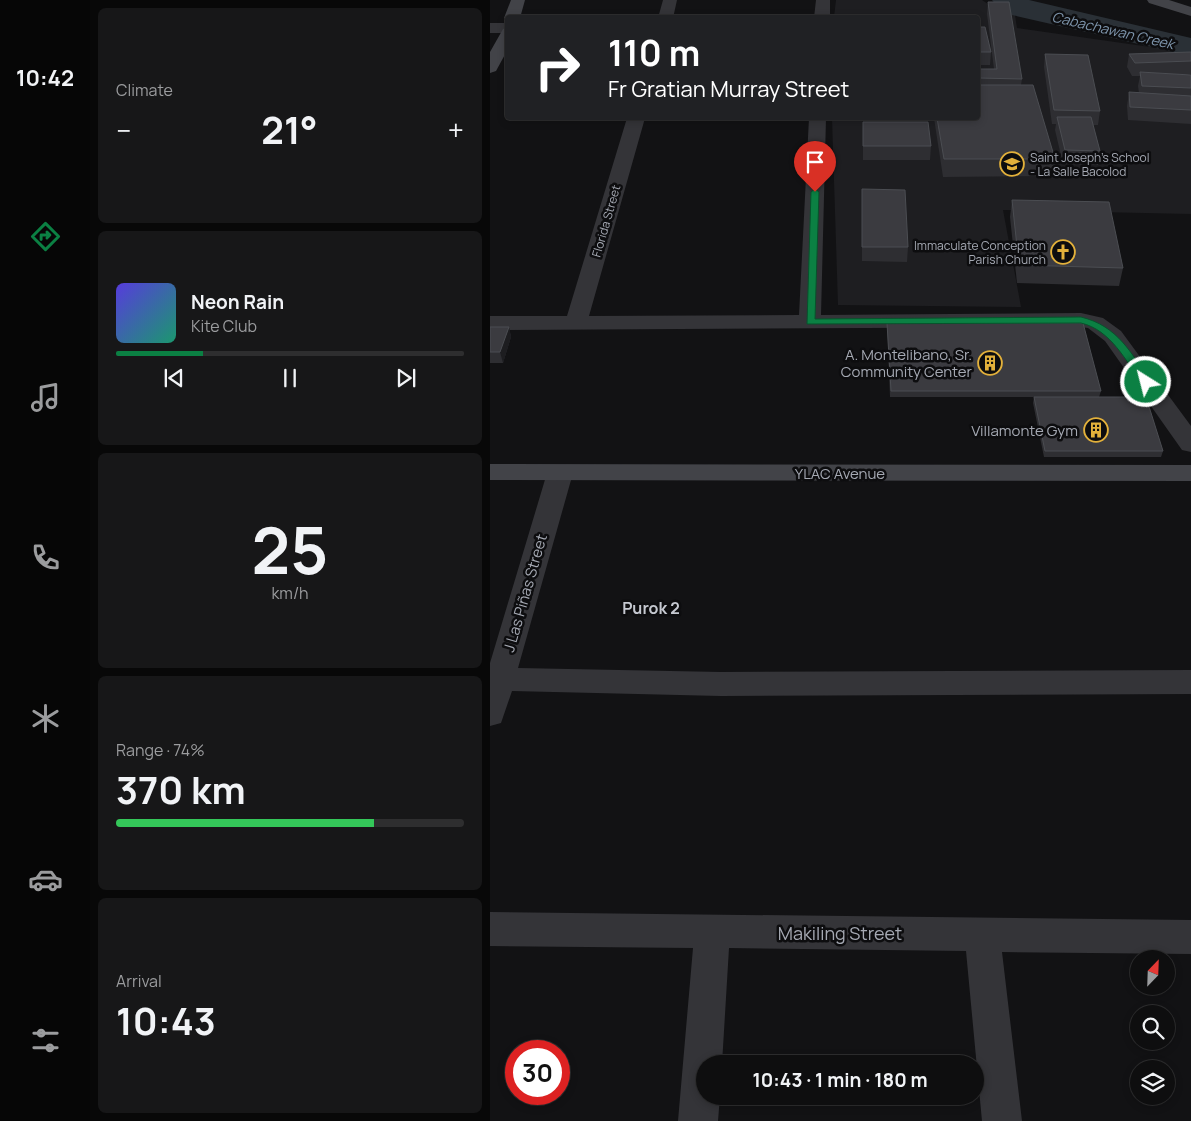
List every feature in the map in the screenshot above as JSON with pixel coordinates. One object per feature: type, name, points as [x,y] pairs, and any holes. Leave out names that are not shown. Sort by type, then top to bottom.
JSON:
[{"type":"street","points":[[513,15],[518,0]]},
{"type":"street","points":[[666,15],[670,0]]},
{"type":"street","points":[[822,15],[823,0]]},
{"type":"street","points":[[1154,0],[1191,12]]},
{"type":"street","points":[[490,28],[505,28]]},
{"type":"street","points":[[490,68],[505,38]]},
{"type":"street","name":"Florida Street","points":[[576,324],[635,120]]},
{"type":"street","points":[[810,322],[818,120]]},
{"type":"street","points":[[490,323],[1067,320],[1094,323],[1113,336],[1191,444]]},
{"type":"street","name":"YLAC Avenue","points":[[490,472],[1191,473]]},
{"type":"street","name":"J Las Piñas Street","points":[[490,714],[560,473]]},
{"type":"street","points":[[499,679],[721,684],[1191,682]]},
{"type":"street","name":"Makiling Street","points":[[490,929],[1191,937]]},
{"type":"street","points":[[698,1121],[712,932]]},
{"type":"street","points":[[982,934],[1002,1121]]},
{"type":"shaded area","name":"Saint Joseph's School - La Salle Bacolod","points":[[836,0],[982,0],[994,8],[1014,9],[1017,28],[1185,52],[1191,55],[1191,214],[1003,210],[1021,307],[838,305],[832,120],[980,120],[980,15],[834,15]]},
{"type":"building","points":[[988,2],[1009,2],[1022,79],[980,78],[980,69],[997,69]]},
{"type":"building","points":[[980,27],[985,27],[991,52],[980,52]]},
{"type":"building","points":[[1191,52],[1191,61],[1135,63],[1129,54]]},
{"type":"building","points":[[1045,54],[1088,55],[1100,111],[1054,110]]},
{"type":"building","points":[[1140,72],[1191,75],[1191,88],[1142,86]]},
{"type":"building","points":[[980,85],[1033,85],[1055,159],[944,159],[937,120],[980,120]]},
{"type":"building","points":[[1129,92],[1191,96],[1191,110],[1130,107]]},
{"type":"building","points":[[1057,117],[1091,117],[1100,151],[1065,150]]},
{"type":"building","points":[[863,122],[928,122],[931,146],[863,146]]},
{"type":"building","points":[[862,189],[905,190],[908,247],[862,247]]},
{"type":"building","name":"Immaculate Conception Parish Church","points":[[1012,200],[1109,202],[1123,268],[1019,265]]},
{"type":"building","name":"A. Montelibano, Sr. Community Center","points":[[887,323],[1083,323],[1101,391],[891,391]]},
{"type":"building","points":[[490,327],[509,327],[500,352],[490,352]]},
{"type":"building","name":"Villamonte Gym","points":[[1034,397],[1146,397],[1163,451],[1045,451]]},
{"type":"waterway","name":"Cabachawan Creek","points":[[1007,0],[1023,9],[1191,47]]},
{"type":"place","name":"Saint Joseph's School - La Salle Bacolod","points":[[1012,164]]},
{"type":"place","name":"Immaculate Conception Parish Church","points":[[1063,252]]},
{"type":"place","name":"A. Montelibano, Sr. Community Center","points":[[990,363]]},
{"type":"place","name":"Villamonte Gym","points":[[1096,430]]},
{"type":"district","name":"Purok 2","points":[[651,608]]},
{"type":"route","points":[[815,192],[810,322],[1081,320],[1094,323],[1113,336],[1146,382]]}]
